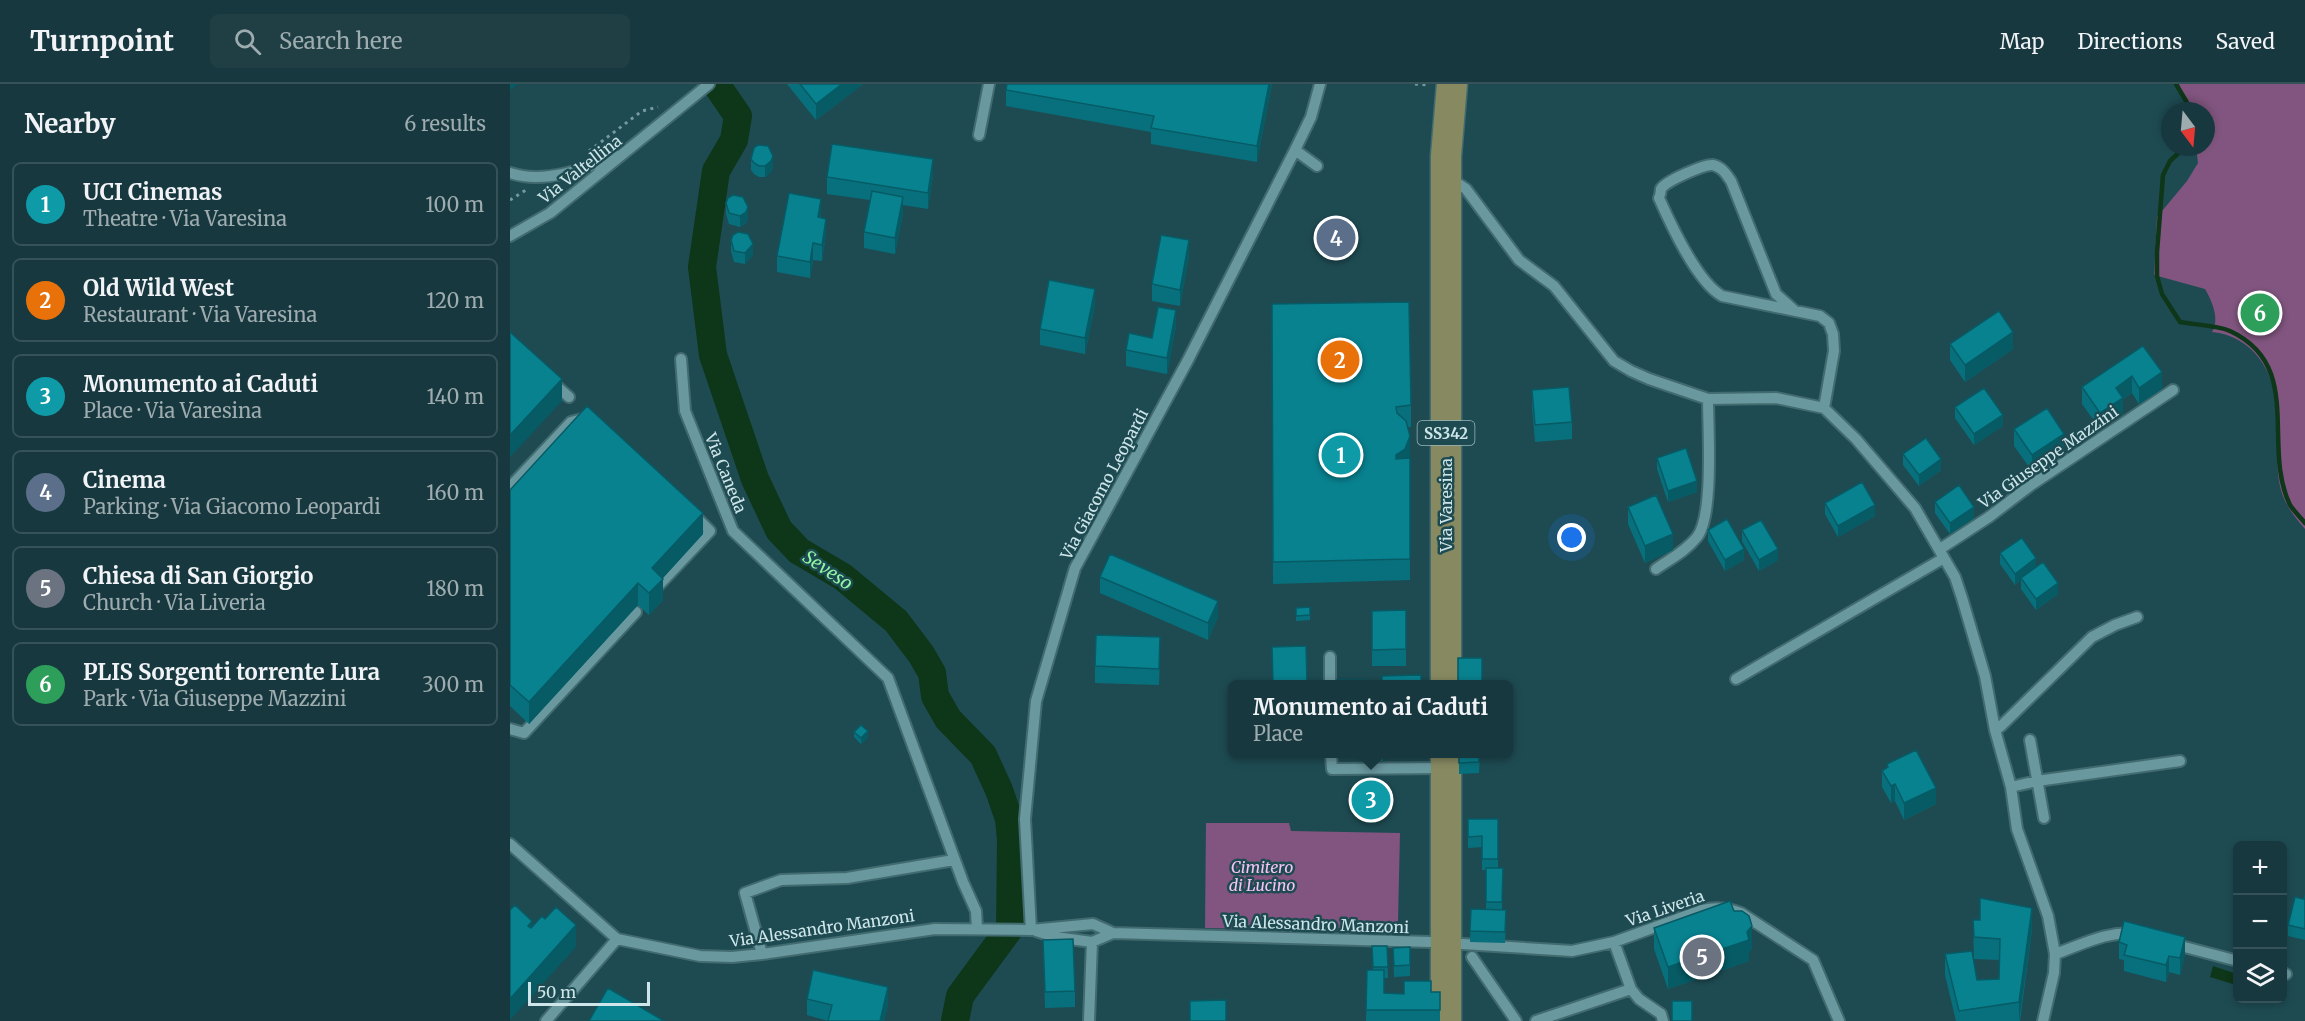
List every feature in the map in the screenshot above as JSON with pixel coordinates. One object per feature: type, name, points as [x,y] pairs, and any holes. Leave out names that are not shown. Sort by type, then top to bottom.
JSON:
[{"type":"main road","name":"SS342","points":[[1447,182],[1447,130],[1452,84]]},
{"type":"main road","name":"SS342","points":[[1447,130],[1465,84]]},
{"type":"main road","name":"Via Varesina","points":[[1446,680],[1447,182]]},
{"type":"main road","points":[[1446,761],[1459,950],[1446,1021]]},
{"type":"street","name":"Via Valtellina","points":[[510,236],[550,213],[710,84]]},
{"type":"street","points":[[979,135],[989,84]]},
{"type":"street","name":"Via Giacomo Leopardi","points":[[1031,930],[1025,819],[1036,701],[1075,568],[1188,360],[1295,150],[1311,117],[1320,84]]},
{"type":"street","name":"Via Valtellina","points":[[510,173],[544,176],[576,171],[608,159],[637,144]]},
{"type":"street","points":[[1295,150],[1317,166]]},
{"type":"street","points":[[1795,311],[1776,294],[1731,181],[1724,170],[1715,165],[1707,165],[1667,182],[1661,189],[1659,198],[1701,278],[1712,290],[1722,296],[1795,311],[1820,316],[1828,324],[1833,334],[1834,351],[1824,408]]},
{"type":"street","points":[[1447,182],[1457,183],[1466,189],[1519,260],[1554,286],[1614,361],[1649,379],[1708,399],[1776,398],[1824,408],[1856,439],[1916,508],[1955,577],[1985,676],[1995,730],[2011,787],[2017,829],[2043,898],[2055,954],[2054,973],[2043,1021]]},
{"type":"street","name":"Via Caneda","points":[[681,358],[685,411],[734,531],[888,678],[954,860]]},
{"type":"street","points":[[544,375],[569,398]]},
{"type":"street","name":"Via Giuseppe Mazzini","points":[[1736,679],[1942,553],[2031,485],[2173,390]]},
{"type":"street","points":[[1656,569],[1686,548],[1698,536],[1703,522],[1708,473],[1708,399]]},
{"type":"street","points":[[510,487],[571,422],[590,417],[598,423]]},
{"type":"street","points":[[658,586],[710,531],[686,507]]},
{"type":"street","points":[[510,729],[524,733],[636,612]]},
{"type":"street","points":[[1995,730],[2092,637],[2137,617]]},
{"type":"street","points":[[1330,657],[1330,680]]},
{"type":"street","points":[[2030,740],[2044,818]]},
{"type":"street","points":[[1331,758],[1332,769],[1446,761]]},
{"type":"street","points":[[2011,787],[2037,781],[2180,761]]},
{"type":"street","points":[[510,844],[617,939],[546,1021]]},
{"type":"street","points":[[762,954],[745,893],[781,880],[847,878],[954,860],[976,911],[981,929]]},
{"type":"street","name":"Via Liveria","points":[[1459,950],[1572,951],[1614,942],[1702,910],[1716,907],[1728,908],[1740,913],[1813,960],[1839,1021]]},
{"type":"street","name":"Via Alessandro Manzoni","points":[[617,939],[700,956],[732,957],[915,931],[1031,930],[1093,924],[1113,933],[1459,950]]},
{"type":"street","name":"Via Alessandro Manzoni","points":[[1031,930],[1055,937],[1092,942],[1113,933]]},
{"type":"street","points":[[2055,954],[2123,932],[2233,960]]},
{"type":"street","points":[[1089,1021],[1092,942]]},
{"type":"street","points":[[1614,942],[1631,989],[1639,999],[1661,1014],[1663,1021]]},
{"type":"street","points":[[1459,950],[1516,1021]]},
{"type":"street","points":[[1536,1021],[1631,989]]},
{"type":"path","points":[[583,155],[642,111],[663,105]]},
{"type":"green space","points":[[2179,84],[2305,84],[2305,529],[2288,507],[2280,488],[2277,463],[2277,408],[2266,368],[2258,357],[2239,340],[2212,332],[2215,316],[2205,289],[2154,275],[2157,217],[2187,181],[2198,163],[2197,156],[2215,156],[2215,102],[2184,102]]},
{"type":"green space","name":"Cimitero di Lucino","points":[[1206,823],[1289,823],[1291,831],[1400,833],[1398,921],[1381,931],[1205,928]]},
{"type":"shaded area","points":[[2213,966],[2233,973],[2233,984],[2210,977]]},
{"type":"building","points":[[800,84],[842,84],[816,104]]},
{"type":"building","points":[[1007,84],[1269,84],[1257,146],[1151,128],[1154,116],[1006,90]]},
{"type":"building","points":[[832,144],[933,159],[928,193],[827,177]]},
{"type":"building","points":[[758,145],[768,146],[773,156],[765,166],[759,166],[751,159],[754,148]]},
{"type":"building","points":[[872,191],[903,197],[895,238],[864,232]]},
{"type":"building","points":[[789,193],[821,199],[818,217],[826,219],[822,245],[813,243],[810,262],[777,256]]},
{"type":"building","points":[[733,195],[743,197],[748,207],[746,212],[740,216],[729,213],[726,203]]},
{"type":"building","points":[[738,232],[748,234],[753,244],[745,253],[734,251],[731,240]]},
{"type":"building","points":[[1161,235],[1189,240],[1180,290],[1152,284]]},
{"type":"building","points":[[1049,280],[1095,289],[1085,338],[1040,329]]},
{"type":"building","points":[[1409,302],[1411,405],[1396,407],[1397,413],[1406,421],[1410,436],[1405,449],[1396,455],[1396,459],[1410,458],[1410,559],[1273,562],[1272,304]]},
{"type":"building","points":[[1158,307],[1176,310],[1167,358],[1126,350],[1129,333],[1152,338]]},
{"type":"building","points":[[1999,311],[2013,332],[1965,365],[1950,344]]},
{"type":"building","points":[[510,332],[562,379],[510,435]]},
{"type":"building","points":[[2143,346],[2162,372],[2139,388],[2132,376],[2116,388],[2123,398],[2100,413],[2082,387]]},
{"type":"building","points":[[1569,387],[1572,422],[1535,425],[1532,390]]},
{"type":"building","points":[[1984,388],[2003,415],[1974,434],[1955,407]]},
{"type":"building","points":[[587,406],[703,513],[652,568],[663,579],[649,593],[638,583],[529,702],[510,685],[510,490]]},
{"type":"building","points":[[2047,408],[2064,434],[2032,455],[2014,429]]},
{"type":"building","points":[[1926,438],[1941,459],[1919,475],[1903,454]]},
{"type":"building","points":[[1686,448],[1697,481],[1668,491],[1657,458]]},
{"type":"building","points":[[1862,482],[1875,505],[1838,526],[1825,503]]},
{"type":"building","points":[[1959,485],[1974,507],[1950,523],[1935,502]]},
{"type":"building","points":[[1656,495],[1673,534],[1645,546],[1628,507]]},
{"type":"building","points":[[1727,519],[1744,549],[1725,560],[1708,530]]},
{"type":"building","points":[[1761,520],[1778,549],[1759,560],[1742,530]]},
{"type":"building","points":[[2022,538],[2036,558],[2015,574],[2000,553]]},
{"type":"building","points":[[1110,554],[1218,601],[1208,623],[1100,577]]},
{"type":"building","points":[[2043,562],[2058,583],[2036,599],[2021,578]]},
{"type":"building","points":[[1310,607],[1310,615],[1296,616],[1296,608]]},
{"type":"building","points":[[1406,610],[1406,649],[1372,650],[1372,611]]},
{"type":"building","points":[[1096,635],[1160,637],[1159,669],[1095,666]]},
{"type":"building","points":[[1306,646],[1307,680],[1273,680],[1272,647]]},
{"type":"building","points":[[1458,658],[1482,658],[1482,680],[1458,680]]},
{"type":"building","points":[[1421,675],[1421,680],[1382,680],[1382,676]]},
{"type":"building","points":[[861,725],[868,731],[861,738],[854,732]]},
{"type":"building","points":[[1916,750],[1936,788],[1904,803],[1895,784],[1891,786],[1882,771],[1888,767],[1887,764]]},
{"type":"building","points":[[1459,758],[1479,758],[1479,762],[1459,763]]},
{"type":"building","points":[[1468,819],[1498,819],[1498,859],[1482,859],[1482,836],[1468,837]]},
{"type":"building","points":[[1486,868],[1503,868],[1502,902],[1486,902]]},
{"type":"building","points":[[2305,895],[2305,929],[2288,925],[2295,897],[2304,899]]},
{"type":"building","points":[[1980,898],[2032,908],[2019,1002],[1959,1011],[1945,954],[1972,951],[1977,980],[1999,979],[2000,939],[1974,937],[1973,920],[1980,920]]},
{"type":"building","points":[[1730,901],[1734,911],[1742,911],[1749,916],[1752,926],[1747,932],[1749,940],[1668,967],[1654,928]]},
{"type":"building","points":[[515,905],[532,921],[528,926],[531,928],[542,916],[545,919],[556,907],[576,925],[510,999],[510,910]]},
{"type":"building","points":[[1471,909],[1506,910],[1505,932],[1470,931]]},
{"type":"building","points":[[2124,921],[2185,937],[2180,958],[2169,956],[2166,965],[2124,955],[2127,945],[2119,942]]},
{"type":"building","points":[[1073,939],[1075,991],[1045,992],[1043,940]]},
{"type":"building","points":[[1372,946],[1387,946],[1388,967],[1373,967]]},
{"type":"building","points":[[1410,947],[1410,965],[1394,966],[1393,948]]},
{"type":"building","points":[[813,970],[888,987],[880,1021],[828,1021],[832,1005],[807,999]]},
{"type":"building","points":[[1367,970],[1384,970],[1384,993],[1404,994],[1404,981],[1431,981],[1431,992],[1440,992],[1440,1010],[1366,1010]]},
{"type":"building","points":[[608,988],[664,1021],[589,1021]]},
{"type":"building","points":[[1226,1000],[1226,1021],[1190,1021],[1190,1001]]},
{"type":"building","points":[[1672,1001],[1692,1001],[1692,1021],[1672,1021]]},
{"type":"waterway","name":"Seveso","points":[[716,84],[738,116],[734,140],[716,171],[702,267],[713,355],[755,479],[779,530],[799,551],[843,577],[896,621],[921,654],[932,673],[935,696],[948,719],[983,755],[1009,819],[1011,840],[1010,928],[960,996],[955,1021]]},
{"type":"waterway","points":[[2176,84],[2187,102]]},
{"type":"waterway","points":[[2175,156],[2163,175],[2157,252],[2157,276],[2162,294],[2180,322],[2230,331],[2253,346],[2267,365],[2274,386],[2277,409],[2282,482],[2290,505],[2305,523]]},
{"type":"place","name":"Cinema","points":[[1336,238]]},
{"type":"place","name":"PLIS Sorgenti torrente Lura","points":[[2260,313]]},
{"type":"place","name":"Old Wild West","points":[[1340,360]]},
{"type":"place","name":"UCI Cinemas","points":[[1341,455]]},
{"type":"place","name":"Monumento ai Caduti","points":[[1371,800]]},
{"type":"place","name":"Chiesa di San Giorgio","points":[[1702,957]]}]
